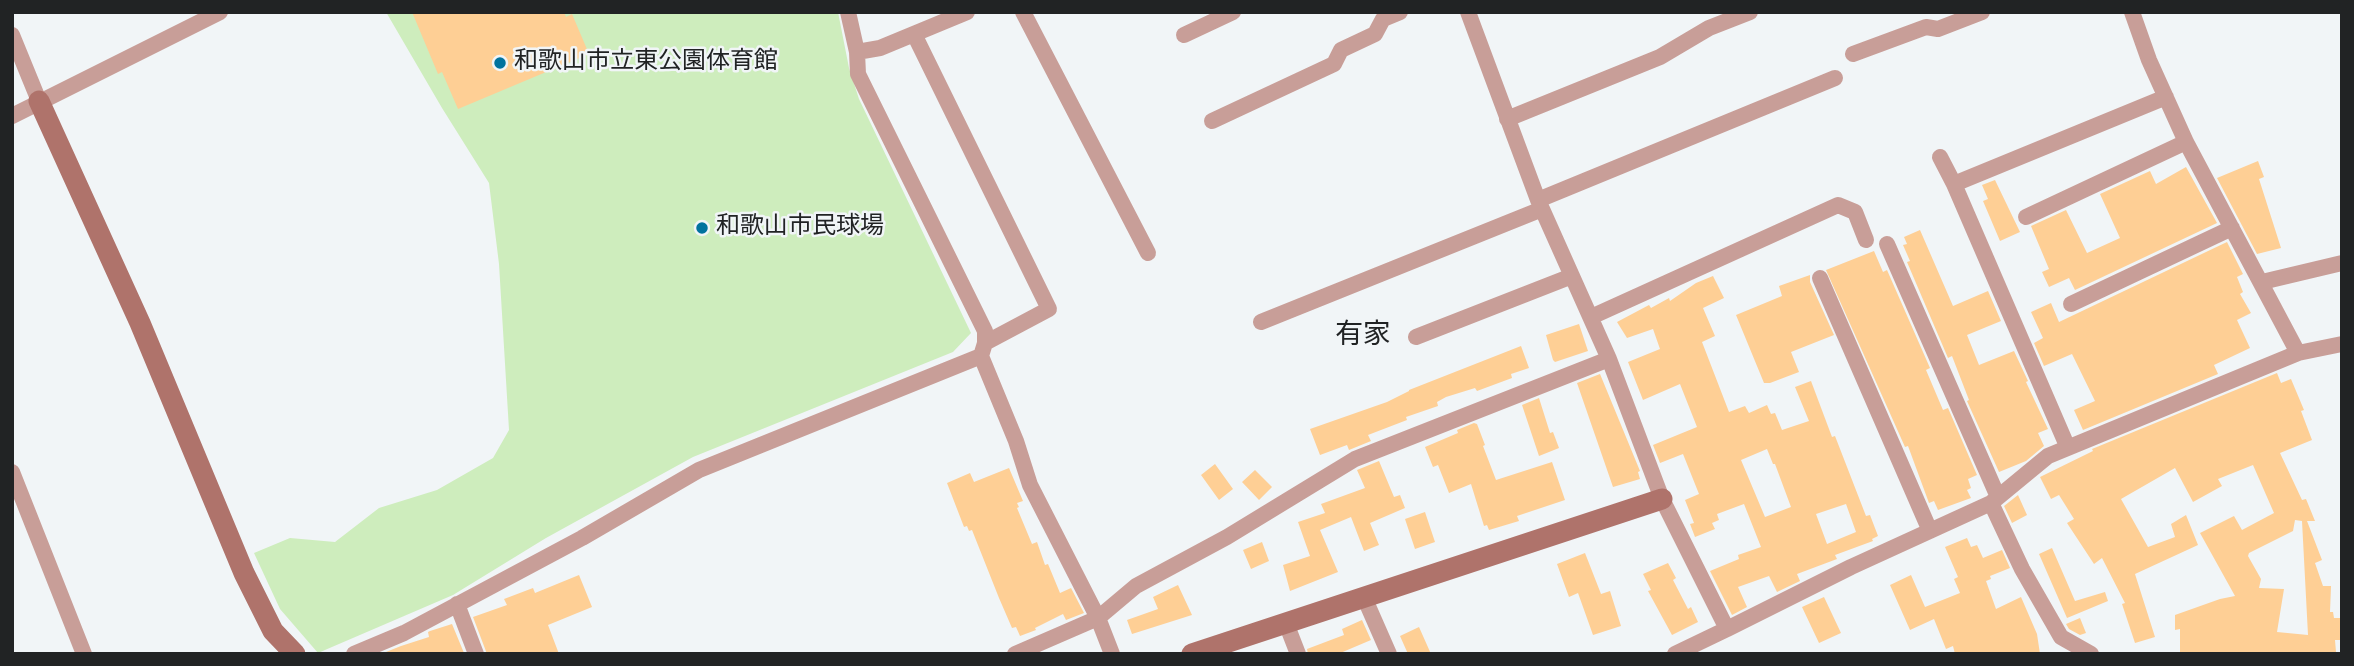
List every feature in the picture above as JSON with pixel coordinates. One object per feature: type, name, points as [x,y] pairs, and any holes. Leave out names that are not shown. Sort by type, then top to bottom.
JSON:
[{"type":"street","points":[[12,116],[220,12]]},
{"type":"street","points":[[848,12],[857,52],[858,74],[985,331],[983,349],[1030,485],[1098,618],[1112,654]]},
{"type":"street","points":[[857,52],[880,48],[967,12]]},
{"type":"street","points":[[1023,12],[1148,253]]},
{"type":"street","points":[[1184,35],[1233,12]]},
{"type":"street","points":[[1212,121],[1334,64],[1341,50],[1375,34],[1383,19],[1400,12]]},
{"type":"street","points":[[1468,12],[1540,204],[1609,359],[1662,499],[1727,629]]},
{"type":"street","points":[[1507,119],[1660,57],[1709,29],[1750,12]]},
{"type":"street","points":[[1853,54],[1926,27],[1938,29],[1982,12]]},
{"type":"street","points":[[2132,12],[2149,60],[2186,142],[2298,353]]},
{"type":"street","points":[[12,34],[39,101],[140,323],[244,573],[273,631],[295,654]]},
{"type":"street","points":[[354,654],[404,633],[582,538],[699,470],[983,349],[1049,309],[914,34]]},
{"type":"street","points":[[1261,322],[1835,78]]},
{"type":"street","points":[[1954,184],[2166,97]]},
{"type":"street","points":[[2026,217],[2186,142]]},
{"type":"street","points":[[1940,157],[2068,448]]},
{"type":"street","points":[[1591,317],[1838,205],[1855,212],[1866,240]]},
{"type":"street","points":[[2071,304],[2232,228]]},
{"type":"street","points":[[1887,244],[2022,569],[2061,637],[2091,654]]},
{"type":"street","points":[[2262,282],[2342,264]]},
{"type":"street","points":[[1416,337],[1572,276]]},
{"type":"street","points":[[1820,278],[1930,531]]},
{"type":"street","points":[[1675,654],[1995,500],[2048,456],[2298,353],[2342,344]]},
{"type":"street","points":[[1015,654],[1098,618],[1136,586],[1227,537],[1355,459],[1609,359]]},
{"type":"street","points":[[12,472],[85,654]]},
{"type":"street","points":[[1192,654],[1662,499]]},
{"type":"street","points":[[1364,597],[1389,654]]},
{"type":"street","points":[[457,604],[476,654]]},
{"type":"street","points":[[1286,623],[1298,654]]},
{"type":"green space","points":[[386,12],[838,12],[849,68],[859,99],[971,333],[953,352],[693,457],[546,538],[453,595],[318,653],[280,609],[254,553],[290,538],[335,542],[379,508],[437,490],[493,458],[509,430],[499,264],[489,183]]},
{"type":"building","name":"和歌山市立東公園体育館","points":[[412,12],[564,12],[566,17],[572,14],[589,54],[458,109],[442,72],[438,74]]},
{"type":"building","points":[[2258,161],[2264,177],[2259,179],[2281,248],[2257,254],[2217,178]]},
{"type":"building","points":[[2186,167],[2217,223],[2075,290],[2069,278],[2049,287],[2042,272],[2049,269],[2031,226],[2066,210],[2087,253],[2120,238],[2100,194],[2150,171],[2156,184]]},
{"type":"building","points":[[1995,180],[2020,232],[2000,241],[1983,201],[1988,199],[1982,185]]},
{"type":"building","points":[[1920,230],[1953,306],[1988,291],[2001,321],[1967,335],[1979,365],[2014,351],[2048,429],[2038,433],[2044,446],[2026,461],[1999,472],[1967,401],[1969,400],[1952,356],[1948,358],[1907,262],[1910,261],[1903,245],[1907,244],[1904,237]]},
{"type":"building","points":[[2227,242],[2243,274],[2237,277],[2243,292],[2240,294],[2251,313],[2237,320],[2250,348],[2214,365],[2218,374],[2083,430],[2074,410],[2095,401],[2072,354],[2044,366],[2034,343],[2043,338],[2031,312],[2051,303],[2059,322]]},
{"type":"building","points":[[1874,251],[1883,272],[1887,270],[1930,368],[1926,370],[1943,410],[1948,408],[1977,475],[1968,479],[1971,488],[1967,490],[1971,498],[1938,510],[1934,501],[1929,503],[1908,446],[1905,447],[1826,270]]},
{"type":"building","points":[[1810,275],[1810,282],[1834,335],[1791,352],[1799,372],[1764,383],[1736,315],[1782,296],[1779,286]]},
{"type":"building","points":[[1713,276],[1724,298],[1703,308],[1715,336],[1702,342],[1729,412],[1745,406],[1749,413],[1767,405],[1771,414],[1775,413],[1782,430],[1809,421],[1795,387],[1811,381],[1866,516],[1870,515],[1878,536],[1872,539],[1873,541],[1835,555],[1837,559],[1797,574],[1800,581],[1777,592],[1769,576],[1738,587],[1747,607],[1732,615],[1710,571],[1739,559],[1738,555],[1761,547],[1744,504],[1717,514],[1719,520],[1712,523],[1715,529],[1695,537],[1690,524],[1694,523],[1685,500],[1699,494],[1683,454],[1660,463],[1653,445],[1697,427],[1680,384],[1643,400],[1628,362],[1660,349],[1653,329],[1627,338],[1617,322],[1649,305],[1651,308],[1669,298],[1670,301],[1696,283]],"holes":[[[1767,449],[1791,507],[1765,517],[1741,460]],[[1846,504],[1856,532],[1827,544],[1816,514]]]},
{"type":"building","points":[[1579,324],[1588,351],[1555,362],[1546,335]]},
{"type":"building","points":[[1521,346],[1529,368],[1511,374],[1512,378],[1477,391],[1475,388],[1446,397],[1437,402],[1438,406],[1368,435],[1371,441],[1349,450],[1347,445],[1320,455],[1310,429],[1387,402],[1409,390]]},
{"type":"building","points":[[2277,373],[2281,383],[2291,379],[2304,410],[2301,411],[2312,440],[2280,453],[2315,521],[2307,521],[2322,560],[2315,563],[2323,586],[2331,586],[2330,612],[2333,612],[2334,618],[2342,618],[2342,640],[2335,640],[2336,652],[2180,654],[2180,629],[2175,630],[2175,615],[2235,596],[2200,533],[2234,516],[2242,530],[2274,513],[2253,465],[2218,479],[2222,486],[2193,502],[2175,468],[2121,499],[2148,547],[2175,537],[2171,524],[2186,515],[2198,545],[2135,574],[2155,637],[2135,643],[2122,604],[2125,603],[2102,558],[2094,564],[2067,523],[2074,519],[2059,495],[2051,499],[2040,477],[2093,451],[2092,449]],"holes":[[[2295,520],[2302,521],[2308,635],[2277,632],[2284,589],[2259,588],[2261,579],[2248,556],[2249,553],[2293,531]]]},
{"type":"building","points":[[1600,374],[1640,471],[1640,479],[1613,487],[1577,383]]},
{"type":"building","points":[[1539,398],[1550,433],[1553,432],[1559,448],[1539,456],[1522,405]]},
{"type":"building","points":[[1474,423],[1477,424],[1496,480],[1552,462],[1565,500],[1517,516],[1519,521],[1489,530],[1487,525],[1484,526],[1471,484],[1449,493],[1438,465],[1433,467],[1425,447]]},
{"type":"building","points":[[1379,461],[1394,497],[1400,495],[1405,508],[1370,523],[1379,545],[1364,551],[1351,517],[1320,530],[1338,572],[1290,591],[1283,565],[1310,556],[1298,522],[1325,513],[1321,504],[1365,488],[1357,470]]},
{"type":"building","points":[[1215,464],[1233,489],[1219,500],[1201,475]]},
{"type":"building","points":[[1009,468],[1023,501],[1017,503],[1017,508],[1032,544],[1037,542],[1045,565],[1048,564],[1060,593],[1071,588],[1084,613],[1066,620],[1063,614],[1020,636],[1016,627],[1012,628],[972,530],[964,527],[947,483],[970,473],[974,482]]},
{"type":"building","points":[[1255,470],[1272,487],[1259,500],[1242,482]]},
{"type":"building","points":[[2018,495],[2027,515],[2012,523],[2004,506]]},
{"type":"building","points":[[1425,512],[1435,542],[1415,549],[1405,519]]},
{"type":"building","points":[[1967,538],[1971,547],[1977,545],[1983,558],[2002,550],[2010,568],[1990,576],[1991,579],[1986,581],[1996,609],[2021,597],[2037,634],[2040,654],[1955,654],[1953,646],[1946,649],[1934,619],[1910,630],[1890,585],[1911,575],[1925,607],[1960,593],[1954,579],[1958,577],[1945,547]]},
{"type":"building","points":[[1262,542],[1269,561],[1251,569],[1243,550]]},
{"type":"building","points":[[2052,548],[2075,601],[2105,592],[2108,601],[2067,618],[2039,554]]},
{"type":"building","points":[[1585,553],[1601,594],[1610,591],[1621,626],[1593,635],[1578,593],[1569,597],[1557,564]]},
{"type":"building","points":[[1668,563],[1676,578],[1673,580],[1698,622],[1672,635],[1648,591],[1651,590],[1643,574]]},
{"type":"building","points":[[579,575],[592,607],[548,625],[559,654],[487,654],[473,617],[507,605],[504,599],[533,588],[535,593]]},
{"type":"building","points":[[1178,585],[1192,615],[1132,634],[1127,620],[1158,609],[1153,597]]},
{"type":"building","points":[[1824,597],[1841,633],[1819,643],[1802,607]]},
{"type":"building","points":[[2080,618],[2086,633],[2080,635],[2066,624]]},
{"type":"building","points":[[1362,620],[1371,640],[1338,654],[1308,654],[1307,649],[1344,635],[1342,629]]},
{"type":"building","points":[[452,624],[464,653],[386,652],[429,637],[428,632]]},
{"type":"building","points":[[1419,627],[1431,654],[1408,654],[1400,636]]},
{"type":"place","name":"和歌山市立東公園体育館","points":[[500,63]]},
{"type":"place","name":"和歌山市民球場","points":[[702,228]]},
{"type":"district","name":"有家","points":[[1363,337]]}]
